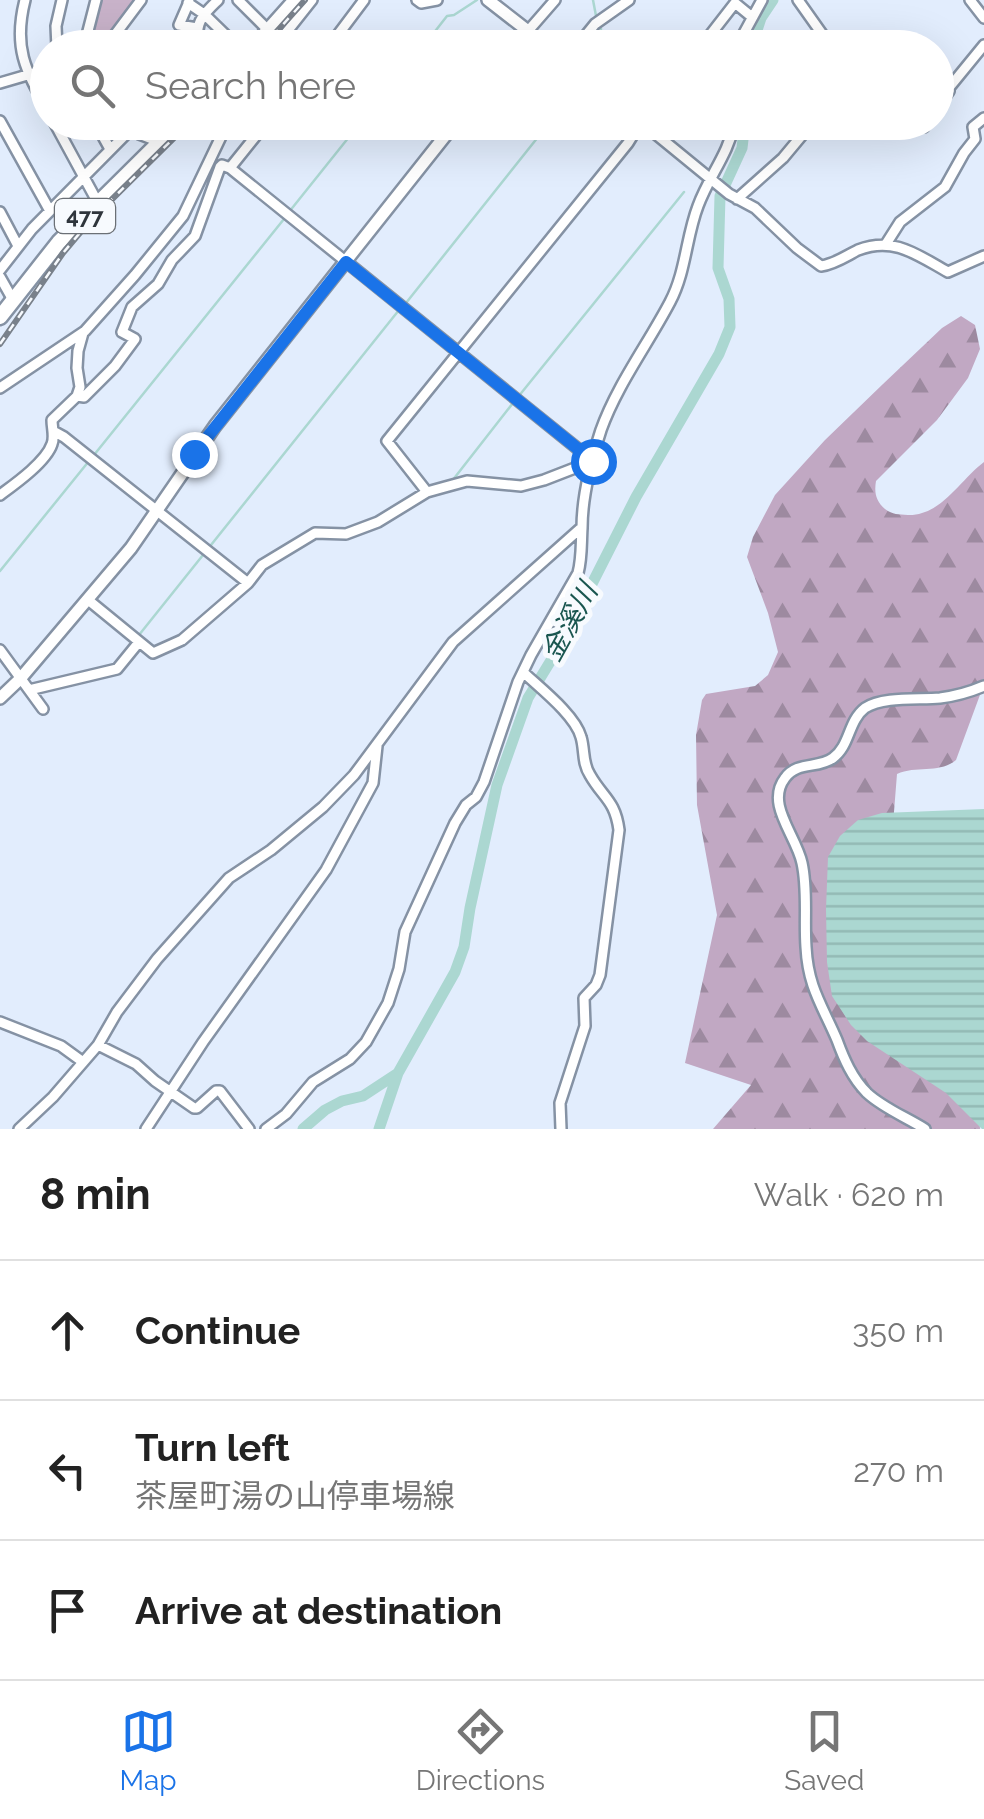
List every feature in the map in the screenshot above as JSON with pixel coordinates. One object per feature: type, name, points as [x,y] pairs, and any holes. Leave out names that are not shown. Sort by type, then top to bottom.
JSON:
[{"type":"highway","points":[[268,30],[296,0]]},
{"type":"highway","name":"477","points":[[0,317],[59,242],[160,142]]},
{"type":"main road","points":[[488,0],[516,30]]},
{"type":"main road","points":[[0,698],[20,680],[131,548],[215,426],[442,140]]},
{"type":"street","points":[[25,0],[20,51],[30,78]]},
{"type":"street","points":[[56,30],[62,0]]},
{"type":"street","points":[[88,30],[96,0]]},
{"type":"street","points":[[118,30],[141,0]]},
{"type":"street","points":[[199,30],[204,14],[218,0]]},
{"type":"street","points":[[238,0],[268,30]]},
{"type":"street","points":[[288,30],[312,0]]},
{"type":"street","points":[[342,30],[364,0]]},
{"type":"street","points":[[417,0],[437,0]]},
{"type":"street","points":[[530,30],[556,0]]},
{"type":"street","points":[[591,30],[629,0]]},
{"type":"street","points":[[747,30],[762,0]]},
{"type":"street","points":[[798,0],[819,30]]},
{"type":"street","points":[[970,0],[984,18]]},
{"type":"street","points":[[191,30],[179,25],[189,2],[220,30]]},
{"type":"street","points":[[714,30],[735,4],[752,17]]},
{"type":"street","points":[[954,82],[983,48]]},
{"type":"street","points":[[0,83],[28,75]]},
{"type":"street","points":[[886,244],[900,222],[945,187],[975,140],[973,126],[984,118]]},
{"type":"street","points":[[0,122],[50,211]]},
{"type":"street","points":[[64,140],[98,203]]},
{"type":"street","points":[[105,140],[110,150]]},
{"type":"street","points":[[13,300],[0,273],[18,246],[119,140]]},
{"type":"street","points":[[154,140],[160,142]]},
{"type":"street","points":[[0,388],[83,333],[126,286],[183,216],[219,140]]},
{"type":"street","points":[[230,168],[253,140]]},
{"type":"street","points":[[427,492],[388,440],[630,140]]},
{"type":"street","points":[[663,140],[736,198],[756,208],[822,266],[886,244],[912,252],[948,272],[984,256]]},
{"type":"street","points":[[266,1129],[313,1082],[355,1054],[383,1014],[399,969],[404,932],[455,824],[484,782],[531,655],[578,573],[585,494],[600,433],[676,290],[690,230],[729,140]]},
{"type":"street","points":[[736,198],[783,158],[798,140]]},
{"type":"street","points":[[77,396],[84,397],[99,384],[135,339],[122,332],[132,307],[158,284],[172,260],[195,236],[223,166],[593,461]]},
{"type":"street","points":[[0,212],[18,246]]},
{"type":"street","points":[[0,495],[50,449],[52,420],[77,396],[80,387],[78,351],[83,333]]},
{"type":"street","points":[[53,431],[248,583]]},
{"type":"street","points":[[87,599],[153,653],[182,640],[248,583],[262,565],[315,533],[346,534],[378,522],[427,492],[467,481],[521,486],[593,461]]},
{"type":"street","points":[[20,1129],[98,1046],[156,959],[229,878],[323,808],[346,785],[453,642],[582,527]]},
{"type":"street","points":[[29,690],[117,669],[139,642]]},
{"type":"street","points":[[0,650],[42,708]]},
{"type":"street","points":[[525,674],[553,697],[580,733],[584,765],[614,807],[620,830],[600,975],[584,998],[585,1026],[560,1103],[561,1129]]},
{"type":"street","points":[[925,1129],[878,1102],[861,1086],[817,1000],[807,956],[803,867],[778,798],[783,781],[793,770],[827,762],[839,753],[855,720],[870,706],[956,696],[984,686]]},
{"type":"street","points":[[146,1129],[326,870],[373,783],[378,744]]},
{"type":"street","points":[[0,1022],[61,1046],[83,1062]]},
{"type":"street","points":[[98,1046],[132,1061],[197,1108],[216,1090],[220,1091],[249,1129]]},
{"type":"shaded area","points":[[98,0],[137,0],[115,30],[92,30]]},
{"type":"shaded area","points":[[984,809],[982,1129],[946,1093],[867,1041],[851,1025],[832,996],[826,909],[828,857],[840,836],[858,820],[882,813]]},
{"type":"green space","points":[[961,316],[975,325],[980,349],[968,378],[937,420],[876,481],[875,489],[878,500],[888,511],[920,514],[940,503],[984,462],[984,684],[956,760],[943,767],[897,774],[888,887],[978,1089],[980,1129],[713,1129],[751,1085],[685,1063],[717,915],[697,805],[696,735],[702,700],[706,694],[755,686],[768,675],[778,652],[747,557],[775,495],[883,384],[942,328]]},
{"type":"waterway","points":[[436,30],[447,16],[477,0]]},
{"type":"waterway","points":[[593,0],[597,21]]},
{"type":"waterway","name":"金溪川","points":[[757,30],[773,0]]},
{"type":"waterway","points":[[492,10],[516,30]]},
{"type":"waterway","points":[[289,212],[347,140]]},
{"type":"waterway","points":[[406,303],[536,140]]},
{"type":"waterway","name":"金溪川","points":[[379,1129],[398,1073],[455,972],[464,947],[497,785],[528,698],[564,639],[636,497],[719,354],[730,327],[729,299],[718,268],[720,196],[743,140]]},
{"type":"waterway","points":[[518,397],[684,192]]},
{"type":"waterway","points":[[94,455],[284,219]]},
{"type":"waterway","points":[[139,635],[399,310]]},
{"type":"waterway","points":[[452,481],[513,403]]},
{"type":"waterway","points":[[0,571],[89,461]]},
{"type":"waterway","points":[[303,1129],[325,1110],[363,1096],[398,1073]]},
{"type":"railway","points":[[278,30],[305,0]]},
{"type":"railway","points":[[0,344],[89,222],[172,140]]},
{"type":"route","points":[[194,454],[346,262],[593,461]]}]
